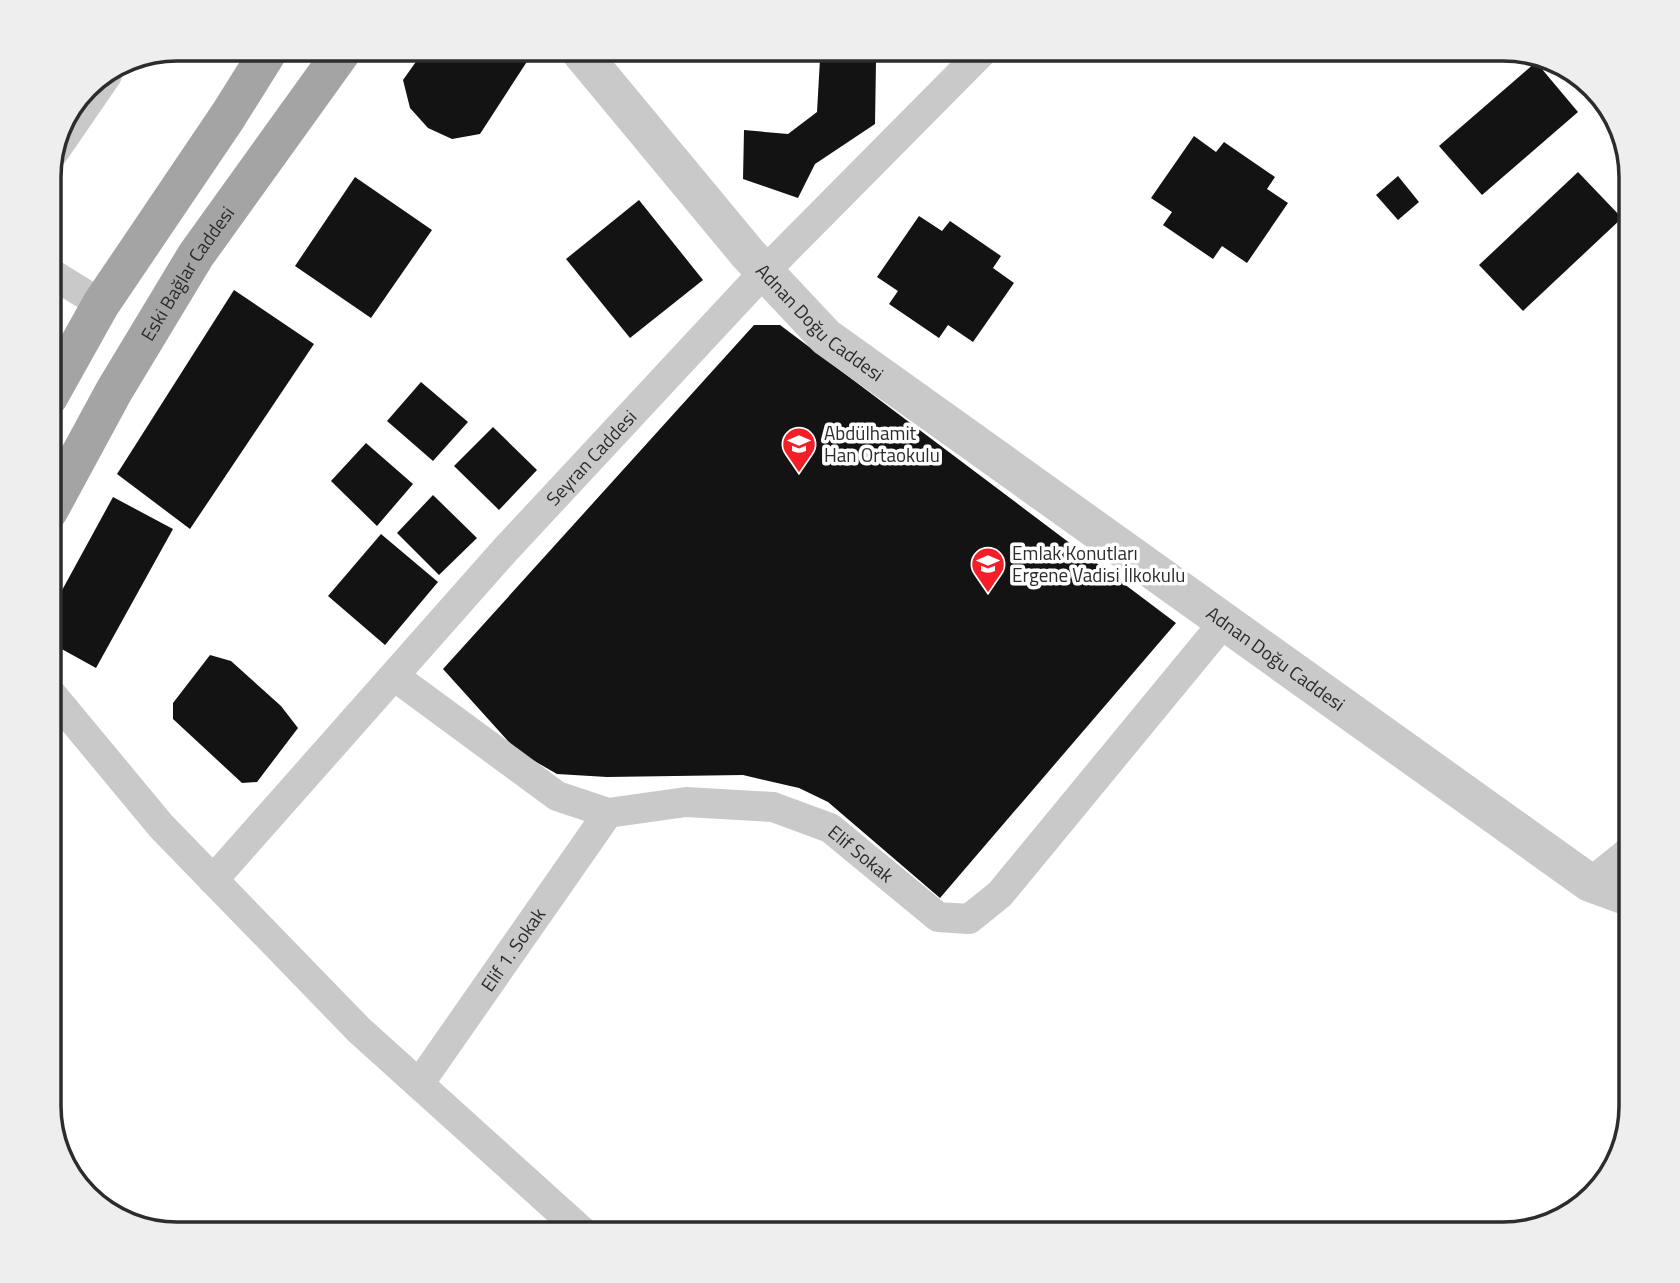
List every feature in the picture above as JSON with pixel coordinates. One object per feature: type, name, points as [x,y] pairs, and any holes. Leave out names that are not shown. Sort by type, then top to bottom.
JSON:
[{"type":"main road","points":[[61,376],[101,304],[262,61]]},
{"type":"main road","name":"Eski Bağlar Caddesi","points":[[61,489],[114,391],[196,255],[335,61]]},
{"type":"street","name":"Adnan Doğu Caddesi","points":[[588,61],[764,272],[826,337],[1590,883],[1619,894]]},
{"type":"street","name":"Seyran Caddesi","points":[[213,880],[506,550],[764,272],[973,61]]},
{"type":"street","points":[[61,279],[101,304]]},
{"type":"street","name":"Elif Sokak","points":[[394,676],[557,796],[608,813],[686,802],[774,807],[830,828],[937,917],[969,919],[1000,894],[1224,622]]},
{"type":"street","points":[[61,705],[161,826],[359,1030],[572,1222]]},
{"type":"street","name":"Elif 1. Sokak","points":[[419,1084],[608,813]]},
{"type":"street","points":[[1590,883],[1619,860]]},
{"type":"building","points":[[416,61],[527,61],[480,134],[452,139],[428,128],[410,108],[403,80]]},
{"type":"building","points":[[820,61],[876,61],[875,124],[815,164],[798,198],[743,179],[744,130],[788,134],[817,112]]},
{"type":"building","points":[[1532,65],[1540,67],[1578,112],[1482,195],[1439,146]]},
{"type":"building","points":[[1194,136],[1216,152],[1224,142],[1275,177],[1267,189],[1288,203],[1247,263],[1222,246],[1213,259],[1163,225],[1172,212],[1151,198]]},
{"type":"building","points":[[1578,172],[1619,215],[1619,221],[1523,311],[1479,265]]},
{"type":"building","points":[[1398,176],[1419,202],[1398,220],[1376,195]]},
{"type":"building","points":[[355,177],[432,230],[371,318],[295,266]]},
{"type":"building","points":[[639,200],[703,280],[630,338],[566,259]]},
{"type":"building","points":[[919,216],[942,231],[950,221],[1001,256],[993,268],[1014,283],[973,342],[948,325],[939,338],[889,304],[898,291],[877,277]]},
{"type":"building","points":[[234,290],[314,344],[190,529],[117,474]]},
{"type":"building","name":"Abdülhamit Han Ortaokulu","points":[[754,325],[780,325],[1176,623],[940,898],[828,802],[799,788],[743,775],[607,777],[557,774],[517,751],[443,669]]},
{"type":"building","points":[[421,382],[468,422],[433,461],[387,421]]},
{"type":"building","points":[[493,427],[537,470],[499,510],[454,466]]},
{"type":"building","points":[[366,443],[413,484],[377,526],[331,481]]},
{"type":"building","points":[[433,495],[477,538],[439,575],[397,533]]},
{"type":"building","points":[[113,497],[173,529],[96,668],[61,649],[61,592]]},
{"type":"building","points":[[381,534],[438,582],[385,645],[328,596]]},
{"type":"building","points":[[210,655],[231,661],[281,706],[298,728],[257,782],[242,783],[173,719],[173,703]]},
{"type":"place","name":"Abdülhamit Han Ortaokulu","points":[[799,474]]},
{"type":"place","name":"Emlak Konutları Ergene Vadisi İlkokulu","points":[[988,594]]}]
